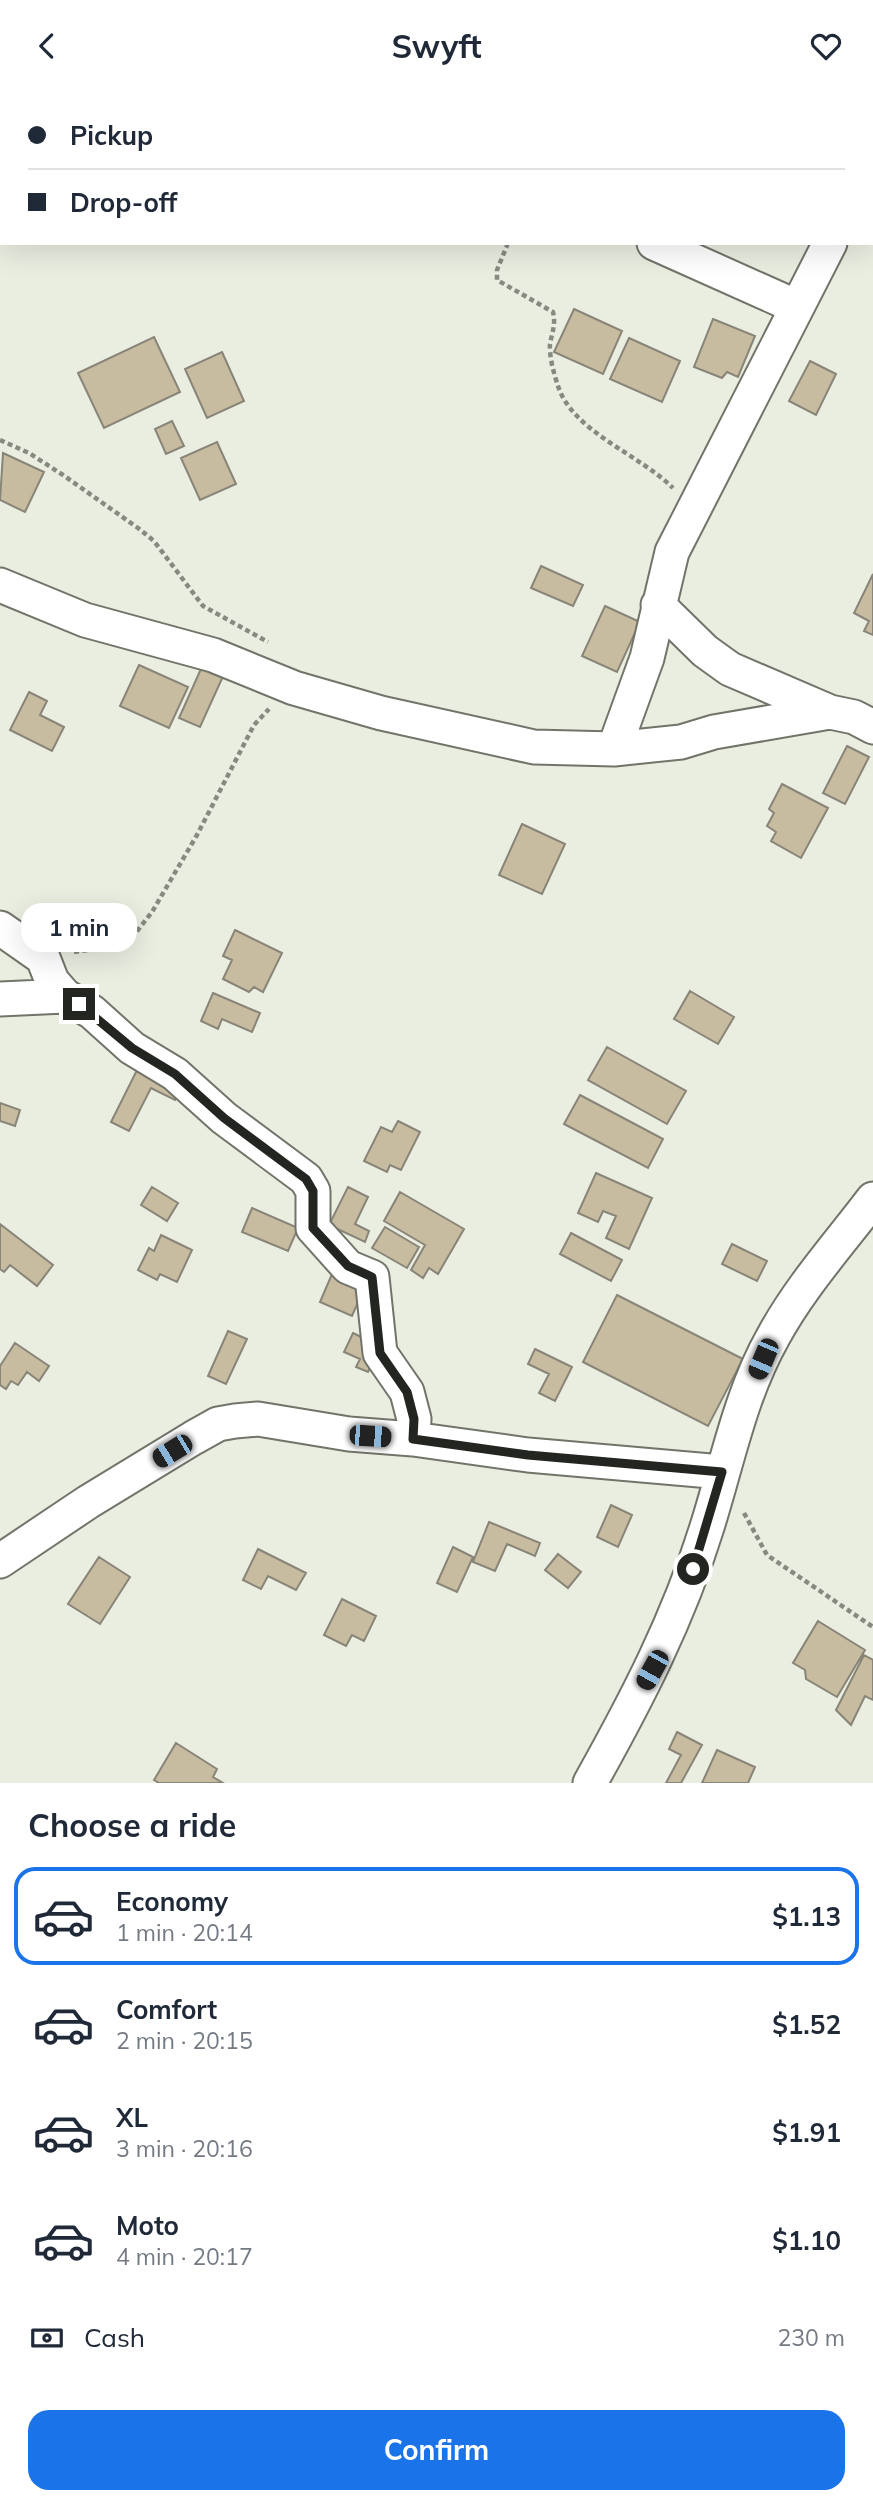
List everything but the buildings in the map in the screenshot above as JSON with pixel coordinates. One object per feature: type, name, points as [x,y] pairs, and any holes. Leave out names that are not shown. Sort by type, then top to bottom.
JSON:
[{"type":"street","points":[[658,245],[797,307]]},
{"type":"street","points":[[614,750],[647,658],[672,552],[829,245]]},
{"type":"street","points":[[0,585],[85,620],[213,655],[295,688],[463,733],[534,747],[614,750],[681,742],[714,732],[830,712]]},
{"type":"street","points":[[658,605],[705,650],[730,669],[830,712],[854,717],[873,727]]},
{"type":"street","points":[[0,929],[15,936],[43,958],[52,981],[65,996],[92,1012],[132,1048],[175,1074],[224,1118],[306,1179],[313,1191],[313,1228],[348,1266],[372,1277],[380,1353],[407,1392],[414,1419],[413,1439]]},
{"type":"street","points":[[0,999],[65,996]]},
{"type":"street","points":[[590,1783],[657,1658],[694,1564],[746,1400],[772,1338],[795,1301],[873,1199]]},
{"type":"street","points":[[0,1561],[88,1502],[218,1424],[258,1419],[349,1434],[413,1439],[528,1455],[722,1472]]},
{"type":"path","points":[[507,245],[497,270],[497,280],[553,312],[555,321],[550,347],[565,404],[586,424],[657,473],[691,513]]},
{"type":"path","points":[[0,440],[29,453],[138,528],[154,541],[203,606],[244,626],[277,649]]},
{"type":"path","points":[[43,958],[114,946],[134,935],[152,912],[197,835],[254,725],[276,701],[295,688]]},
{"type":"path","points":[[722,1472],[767,1555],[873,1627]]},
{"type":"route","points":[[79,1004],[92,1012],[132,1048],[175,1074],[224,1118],[306,1179],[313,1191],[313,1228],[348,1266],[372,1277],[380,1353],[407,1392],[414,1419],[413,1439],[528,1455],[722,1472],[693,1569]]}]
